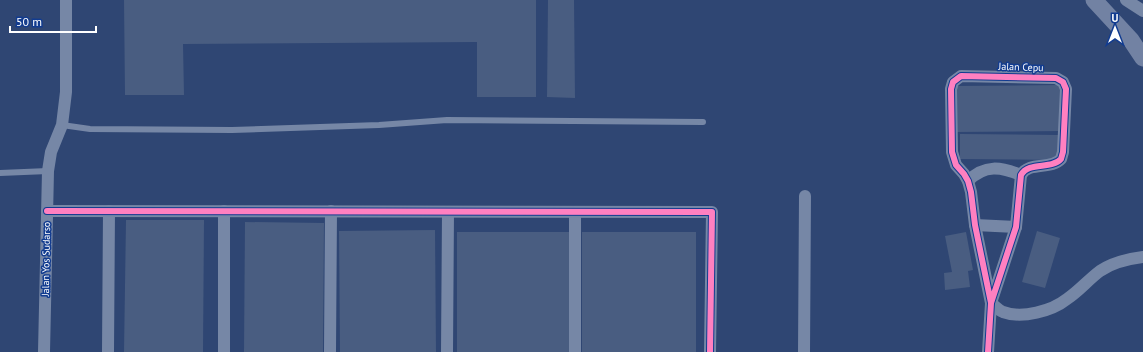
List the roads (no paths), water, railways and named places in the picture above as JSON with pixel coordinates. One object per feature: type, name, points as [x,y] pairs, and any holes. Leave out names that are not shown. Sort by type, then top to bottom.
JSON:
[{"type":"main road","points":[[1094,0],[1131,40],[1143,58]]},
{"type":"street","name":"Jalan Yos Sudarso","points":[[44,352],[48,171],[51,152],[62,125],[66,92],[66,0]]},
{"type":"street","points":[[1126,0],[1143,11]]},
{"type":"street","name":"Jalan Cepu","points":[[988,352],[991,303],[1016,227],[1021,175],[1024,170],[1029,168],[1056,163],[1061,159],[1063,152],[1066,89],[1060,80],[1056,78],[961,76],[953,82],[951,89],[952,152],[956,166],[964,174],[971,192],[975,225],[991,303]]},
{"type":"street","points":[[968,181],[976,173],[991,169],[1004,168],[1021,175]]},
{"type":"street","points":[[804,352],[805,196]]},
{"type":"street","points":[[47,211],[712,212],[710,352]]},
{"type":"street","points":[[108,352],[109,211]]},
{"type":"street","points":[[224,211],[224,352]]},
{"type":"street","points":[[330,352],[331,212]]},
{"type":"street","points":[[447,352],[448,212]]},
{"type":"street","points":[[575,212],[575,352]]},
{"type":"street","points":[[975,225],[1016,227]]},
{"type":"street","points":[[991,303],[1004,312],[1032,314],[1043,311],[1056,307],[1068,299],[1100,271],[1125,259],[1143,257]]},
{"type":"lane","points":[[62,125],[90,129],[232,130],[379,125],[447,120],[703,122]]},
{"type":"lane","points":[[0,173],[48,171]]}]
